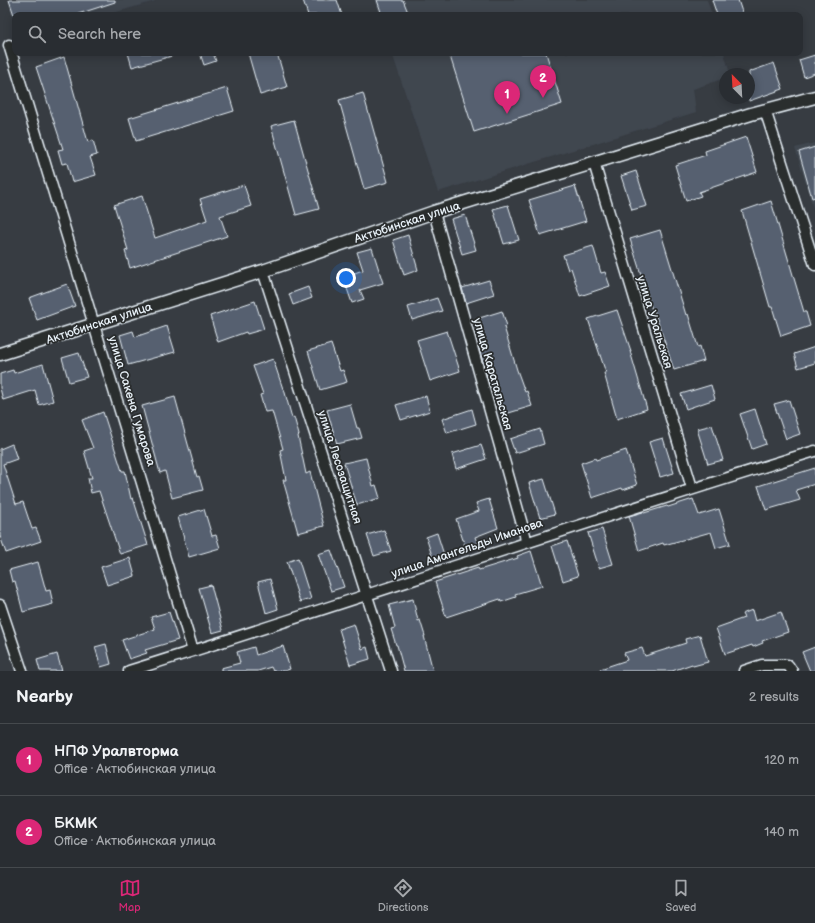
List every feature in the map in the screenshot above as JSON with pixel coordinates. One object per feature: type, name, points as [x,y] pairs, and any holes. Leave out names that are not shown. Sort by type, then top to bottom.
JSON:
[{"type":"street","name":"улица Сакена Гумарова","points":[[9,45],[12,55]]},
{"type":"street","name":"улица Сакена Гумарова","points":[[12,56],[95,324],[193,651]]},
{"type":"street","name":"Актюбинская улица","points":[[0,354],[263,271],[434,212],[765,110],[815,97]]},
{"type":"street","points":[[765,110],[815,265]]},
{"type":"street","name":"улица Уральская","points":[[594,163],[692,488]]},
{"type":"street","name":"улица Каратальская","points":[[434,212],[526,542]]},
{"type":"street","name":"улица Лесозащитная","points":[[263,271],[391,671]]},
{"type":"street","name":"улица Амангельды Иманова","points":[[128,671],[367,596],[692,488],[815,451]]},
{"type":"street","points":[[0,605],[22,671]]},
{"type":"street","points":[[744,671],[762,665],[788,664],[792,671]]},
{"type":"shaded area","points":[[8,0],[155,1],[116,12],[12,12],[12,15]]},
{"type":"shaded area","points":[[375,0],[707,0],[711,12],[379,12]]},
{"type":"shaded area","points":[[393,56],[725,56],[728,68],[719,68],[719,80],[693,89],[696,112],[438,192]]},
{"type":"shaded area","points":[[815,143],[815,214],[795,148]]},
{"type":"building","points":[[9,0],[115,0],[115,2],[84,12],[13,12]]},
{"type":"building","points":[[303,0],[337,0],[341,12],[307,12]]},
{"type":"building","points":[[377,0],[403,0],[408,12],[381,12]]},
{"type":"building","points":[[712,0],[738,0],[742,12],[716,12]]},
{"type":"building","points":[[815,55],[815,73],[804,77],[799,60]]},
{"type":"building","points":[[129,56],[172,56],[132,67]]},
{"type":"building","points":[[201,56],[214,56],[216,61],[204,65]]},
{"type":"building","points":[[249,56],[278,56],[287,87],[260,95]]},
{"type":"building","points":[[450,56],[547,56],[562,104],[474,132]]},
{"type":"building","points":[[64,57],[88,142],[93,140],[97,155],[90,157],[96,175],[72,182],[67,163],[62,164],[58,150],[63,149],[36,67]]},
{"type":"building","points":[[774,63],[783,89],[755,99],[755,70]]},
{"type":"building","points":[[227,88],[234,111],[136,141],[129,118]]},
{"type":"building","points":[[363,93],[388,182],[364,189],[339,100]]},
{"type":"building","points":[[294,120],[319,209],[296,215],[271,126]]},
{"type":"building","points":[[746,137],[757,172],[699,192],[701,196],[686,201],[675,165],[706,155],[705,151]]},
{"type":"building","points":[[815,147],[815,197],[812,198],[799,152]]},
{"type":"building","points":[[636,171],[647,206],[632,210],[621,176]]},
{"type":"building","points":[[244,185],[251,206],[220,216],[227,236],[130,268],[125,251],[128,250],[114,205],[142,196],[155,238],[207,220],[200,199]]},
{"type":"building","points":[[575,186],[586,221],[540,235],[529,200]]},
{"type":"building","points":[[771,201],[804,312],[806,312],[810,326],[781,336],[772,307],[770,307],[742,211]]},
{"type":"building","points":[[508,205],[519,240],[504,244],[493,209]]},
{"type":"building","points":[[465,215],[476,250],[462,254],[451,219]]},
{"type":"building","points":[[660,230],[686,315],[688,314],[704,361],[674,370],[654,310],[652,310],[630,239]]},
{"type":"building","points":[[408,235],[418,270],[404,275],[393,240]]},
{"type":"building","points":[[593,246],[601,273],[605,272],[610,286],[580,296],[571,268],[568,270],[563,255]]},
{"type":"building","points":[[372,248],[383,283],[360,290],[364,299],[352,303],[343,277],[363,270],[357,252]]},
{"type":"building","points":[[489,280],[494,294],[466,303],[462,288]]},
{"type":"building","points":[[67,284],[75,306],[37,320],[29,298]]},
{"type":"building","points":[[308,287],[312,298],[293,305],[289,294]]},
{"type":"building","points":[[437,298],[442,311],[412,320],[408,307]]},
{"type":"building","points":[[255,301],[264,329],[247,334],[246,332],[218,342],[210,316]]},
{"type":"building","points":[[617,310],[631,351],[647,409],[617,419],[604,373],[606,373],[588,319]]},
{"type":"building","points":[[502,311],[507,326],[504,327],[517,370],[532,406],[502,415],[495,393],[493,394],[479,349],[482,348],[473,320]]},
{"type":"building","points":[[167,326],[175,352],[128,365],[120,335],[133,331],[135,337]]},
{"type":"building","points":[[447,331],[460,371],[430,381],[417,340]]},
{"type":"building","points":[[331,344],[340,371],[343,370],[347,382],[320,390],[308,351]]},
{"type":"building","points":[[815,347],[815,363],[798,368],[794,354]]},
{"type":"building","points":[[79,353],[87,377],[69,382],[62,358]]},
{"type":"building","points":[[273,359],[284,389],[292,418],[294,417],[306,474],[310,472],[324,526],[298,533],[283,480],[286,480],[280,450],[283,449],[272,411],[265,412],[260,395],[263,394],[253,366]]},
{"type":"building","points":[[43,364],[53,401],[39,405],[35,390],[3,400],[0,388],[0,374],[13,370],[14,373]]},
{"type":"building","points":[[711,385],[715,399],[686,409],[681,394]]},
{"type":"building","points":[[426,396],[430,411],[401,420],[396,405]]},
{"type":"building","points":[[175,397],[197,477],[199,476],[203,490],[172,498],[165,471],[160,473],[142,406]]},
{"type":"building","points":[[789,400],[800,434],[786,439],[774,404]]},
{"type":"building","points":[[350,404],[357,428],[359,428],[362,438],[337,444],[327,410]]},
{"type":"building","points":[[472,409],[476,424],[447,433],[442,419]]},
{"type":"building","points":[[755,409],[766,444],[752,449],[740,414]]},
{"type":"building","points":[[103,412],[122,471],[125,471],[131,499],[133,498],[148,545],[120,554],[99,491],[91,493],[88,478],[92,478],[84,451],[93,448],[82,420]]},
{"type":"building","points":[[712,425],[723,460],[708,464],[697,429]]},
{"type":"building","points":[[540,429],[544,444],[515,453],[510,439]]},
{"type":"building","points":[[663,438],[674,473],[660,477],[649,442]]},
{"type":"building","points":[[12,444],[17,459],[3,464],[16,504],[23,502],[32,529],[36,528],[41,541],[6,553],[0,536],[0,449]]},
{"type":"building","points":[[481,445],[486,459],[456,469],[452,454]]},
{"type":"building","points":[[626,450],[637,485],[623,490],[622,488],[592,498],[581,463],[595,458],[596,460]]},
{"type":"building","points":[[366,458],[373,486],[376,485],[380,498],[357,505],[344,463]]},
{"type":"building","points":[[815,468],[815,484],[796,490],[800,500],[766,510],[758,486]]},
{"type":"building","points":[[544,479],[555,514],[540,518],[529,483]]},
{"type":"building","points":[[489,499],[498,528],[475,537],[478,544],[466,549],[456,519],[479,511],[476,503]]},
{"type":"building","points":[[693,499],[699,515],[719,509],[730,544],[716,548],[711,532],[664,545],[663,543],[639,551],[629,516],[668,507]]},
{"type":"building","points":[[204,509],[212,536],[216,535],[220,548],[189,557],[178,517]]},
{"type":"building","points":[[602,529],[613,564],[599,568],[588,533]]},
{"type":"building","points":[[384,530],[391,551],[374,556],[367,535]]},
{"type":"building","points":[[437,533],[444,555],[433,559],[426,537]]},
{"type":"building","points":[[567,541],[578,576],[563,581],[552,546]]},
{"type":"building","points":[[331,550],[344,587],[331,591],[318,554]]},
{"type":"building","points":[[531,551],[542,586],[515,594],[516,597],[501,602],[500,599],[446,617],[435,582],[478,568],[479,570],[518,558],[517,556]]},
{"type":"building","points":[[130,558],[135,576],[107,585],[101,567]]},
{"type":"building","points":[[298,558],[311,599],[300,602],[287,562]]},
{"type":"building","points":[[38,562],[46,591],[50,590],[53,604],[23,612],[15,581],[12,582],[9,570]]},
{"type":"building","points":[[270,579],[278,609],[266,613],[258,582]]},
{"type":"building","points":[[211,585],[223,630],[212,633],[199,588]]},
{"type":"building","points":[[413,599],[418,621],[420,620],[425,636],[433,671],[404,671],[391,629],[395,628],[389,605]]},
{"type":"building","points":[[752,610],[755,621],[781,612],[788,632],[762,641],[763,643],[753,647],[752,645],[725,654],[716,628],[744,618],[742,614]]},
{"type":"building","points":[[169,612],[178,640],[145,650],[147,653],[129,659],[122,640],[155,629],[151,617]]},
{"type":"building","points":[[354,624],[362,649],[367,647],[370,659],[350,665],[339,629]]},
{"type":"building","points":[[700,635],[708,662],[693,666],[692,664],[672,671],[600,671],[600,669],[627,660],[624,653],[642,648],[645,656],[686,643],[685,639]]},
{"type":"building","points":[[106,644],[111,664],[101,667],[95,647]]},
{"type":"building","points":[[283,646],[290,669],[284,671],[273,671],[271,667],[258,671],[221,671],[221,668],[240,663],[237,652],[254,647],[256,655]]},
{"type":"building","points":[[815,647],[815,671],[810,671],[802,652]]},
{"type":"building","points":[[57,654],[62,671],[40,671],[37,660]]},
{"type":"place","name":"БКМК","points":[[543,98]]},
{"type":"place","name":"НПФ Уралвторма","points":[[507,114]]}]
